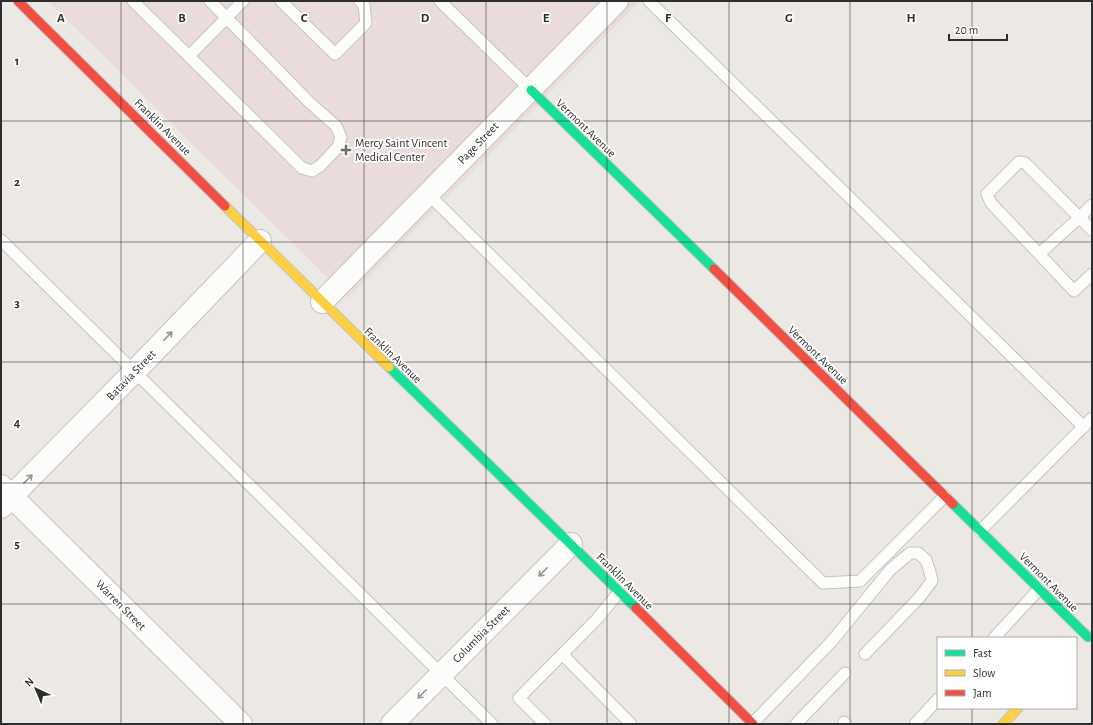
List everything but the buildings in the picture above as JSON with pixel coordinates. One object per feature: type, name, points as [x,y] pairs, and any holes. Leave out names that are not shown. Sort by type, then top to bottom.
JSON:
[{"type":"street","name":"Franklin Avenue","points":[[18,1],[322,302],[571,544],[753,724]]},
{"type":"street","name":"Page Street","points":[[322,302],[617,1]]},
{"type":"street","name":"Vermont Avenue","points":[[531,90],[945,496],[1088,639]]},
{"type":"street","name":"Batavia Street","points":[[4,497],[134,372],[260,241]]},
{"type":"street","name":"Warren Street","points":[[4,497],[241,724]]},
{"type":"street","name":"Columbia Street","points":[[392,724],[571,544]]},
{"type":"street","points":[[1003,724],[1017,709]]},
{"type":"lane","points":[[133,1],[302,168],[312,172],[320,166],[338,147],[341,137],[336,126],[309,102],[210,1]]},
{"type":"lane","points":[[188,56],[243,1]]},
{"type":"lane","points":[[281,1],[335,54],[366,23],[364,5],[360,1]]},
{"type":"lane","points":[[440,1],[531,90]]},
{"type":"lane","points":[[649,1],[1084,427]]},
{"type":"lane","points":[[1092,230],[1025,163],[1019,162],[988,194],[991,202],[1074,291],[1092,274]]},
{"type":"lane","points":[[428,194],[824,583],[860,581],[945,496]]},
{"type":"lane","points":[[1039,254],[1080,218],[1092,205]]},
{"type":"lane","points":[[1,240],[492,724]]},
{"type":"lane","points":[[980,531],[1092,418]]},
{"type":"lane","points":[[753,724],[832,641],[890,570],[910,554],[918,553],[926,560],[932,581],[919,598],[865,654]]},
{"type":"lane","points":[[995,637],[1039,589]]},
{"type":"lane","points":[[545,724],[519,698],[598,618],[619,592]]},
{"type":"lane","points":[[562,654],[631,724]]},
{"type":"lane","points":[[796,724],[846,673]]},
{"type":"lane","points":[[915,724],[937,700]]},
{"type":"shaded area","name":"Mercy Saint Vincent Medical Center","points":[[48,1],[640,1],[348,298]]},
{"type":"traffic: fast","points":[[531,90],[714,269]]},
{"type":"traffic: fast","points":[[389,367],[636,608]]},
{"type":"traffic: fast","points":[[953,504],[1088,637]]},
{"type":"traffic: slow","points":[[225,206],[389,367]]},
{"type":"traffic: slow","points":[[1003,724],[1017,709]]},
{"type":"traffic: jam","points":[[18,1],[225,206]]},
{"type":"traffic: jam","points":[[714,269],[953,504]]},
{"type":"traffic: jam","points":[[636,608],[753,724]]},
{"type":"place","name":"Mercy Saint Vincent Medical Center","points":[[346,150]]}]
